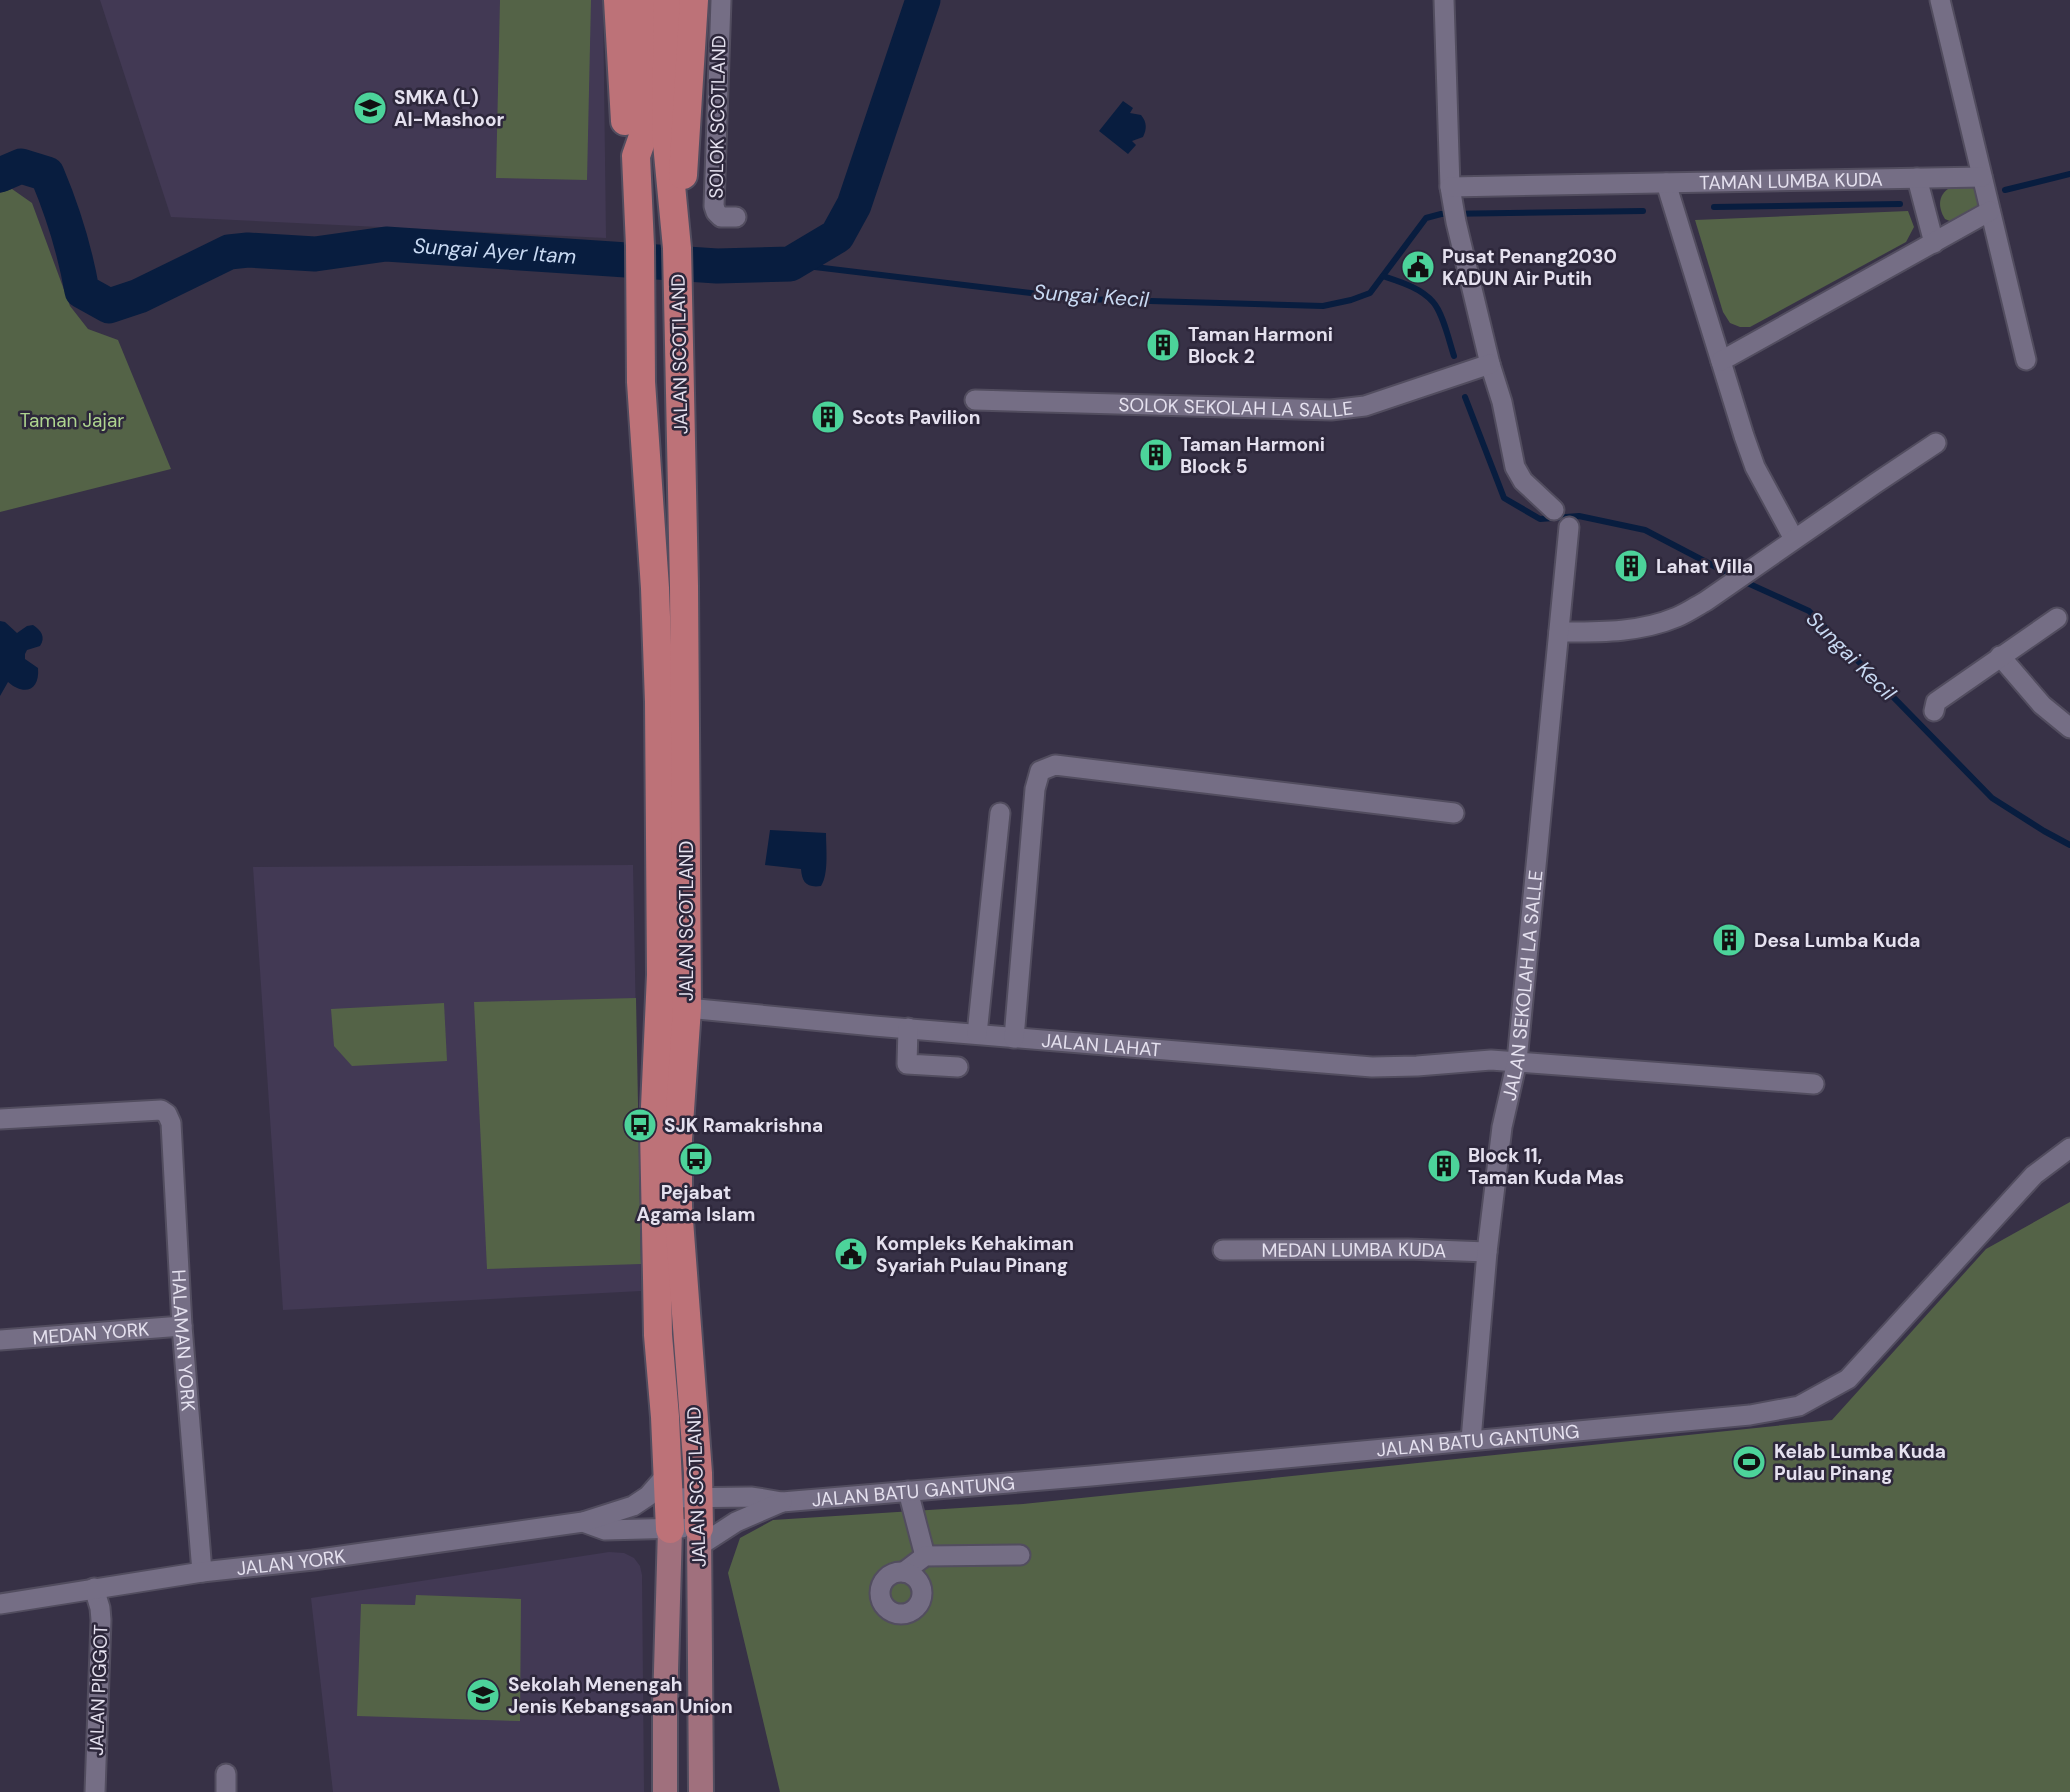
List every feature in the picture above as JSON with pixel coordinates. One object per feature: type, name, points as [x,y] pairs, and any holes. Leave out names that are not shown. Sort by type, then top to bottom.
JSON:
[{"type":"highway","points":[[618,0],[625,137],[636,156]]},
{"type":"highway","points":[[643,0],[654,51]]},
{"type":"highway","points":[[654,51],[668,0]]},
{"type":"highway","points":[[677,248],[687,134],[694,0]]},
{"type":"highway","name":"JALAN SCOTLAND","points":[[654,51],[643,136],[636,156],[641,382],[655,588],[659,702],[661,975],[654,1129],[658,1335],[670,1529]]},
{"type":"highway","name":"JALAN SCOTLAND","points":[[654,51],[666,133],[677,248],[684,586],[687,1008],[678,1139],[678,1207],[699,1498],[699,1537]]},
{"type":"main road","name":"JALAN SCOTLAND","points":[[665,1792],[670,1529]]},
{"type":"main road","name":"JALAN SCOTLAND","points":[[699,1537],[701,1792]]},
{"type":"street","name":"SOLOK SCOTLAND","points":[[720,0],[714,206],[721,217],[736,217]]},
{"type":"street","points":[[1444,0],[1450,187],[1456,222],[1490,364],[1502,402],[1515,467],[1524,481],[1554,510]]},
{"type":"street","points":[[1940,0],[2026,360]]},
{"type":"street","name":"TAMAN LUMBA KUDA","points":[[1450,187],[1982,177]]},
{"type":"street","points":[[1917,178],[1934,243]]},
{"type":"street","points":[[1666,183],[1755,467],[1794,539]]},
{"type":"street","points":[[1721,361],[1990,211]]},
{"type":"street","name":"SOLOK SEKOLAH LA SALLE","points":[[975,400],[1331,410],[1366,406],[1490,364]]},
{"type":"street","points":[[1559,632],[1614,632],[1679,617],[1936,443]]},
{"type":"street","name":"JALAN SEKOLAH LA SALLE","points":[[1471,1440],[1487,1252],[1502,1126],[1517,1061],[1569,527]]},
{"type":"street","points":[[1934,711],[1936,702],[2057,618]]},
{"type":"street","points":[[2000,656],[2042,705],[2070,728]]},
{"type":"street","points":[[1014,1038],[1035,789],[1040,771],[1047,767],[1055,765],[1454,813]]},
{"type":"street","points":[[977,1034],[1000,813]]},
{"type":"street","name":"JALAN LAHAT","points":[[687,1008],[1372,1067],[1491,1060],[1814,1084]]},
{"type":"street","points":[[908,1028],[907,1064],[958,1067]]},
{"type":"street","name":"HALAMAN YORK","points":[[0,1119],[161,1110],[167,1114],[171,1123],[181,1326],[202,1572]]},
{"type":"street","name":"JALAN BATU GANTUNG","points":[[668,1486],[699,1498],[751,1497],[782,1502],[1750,1415],[1799,1406],[1848,1379],[2034,1175],[2070,1148]]},
{"type":"street","name":"MEDAN LUMBA KUDA","points":[[1223,1250],[1408,1249],[1487,1252]]},
{"type":"street","name":"MEDAN YORK","points":[[0,1340],[181,1326]]},
{"type":"street","name":"JALAN YORK","points":[[0,1604],[202,1572],[313,1560],[583,1522],[633,1506],[668,1486]]},
{"type":"street","points":[[908,1490],[925,1556]]},
{"type":"street","name":"JALAN BATU GANTUNG","points":[[699,1537],[782,1502]]},
{"type":"street","name":"JALAN YORK","points":[[583,1522],[605,1530],[670,1529],[699,1537]]},
{"type":"street","points":[[904,1572],[925,1556],[1020,1555]]},
{"type":"street","name":"JALAN PIGGOT","points":[[94,1588],[101,1620],[95,1792]]},
{"type":"shaded area","name":"SMKA (L) Al-Mashoor","points":[[100,0],[603,0],[606,238],[171,217]]},
{"type":"shaded area","points":[[633,865],[641,1291],[283,1310],[253,867]]},
{"type":"shaded area","name":"Sekolah Menengah Jenis Kebangsaan Union","points":[[609,1552],[624,1553],[634,1558],[642,1575],[644,1792],[333,1792],[311,1598]]},
{"type":"green space","points":[[500,0],[591,0],[587,180],[496,178]]},
{"type":"green space","points":[[1953,186],[1971,187],[1978,191],[1980,207],[1952,222],[1945,219],[1940,200],[1944,192]]},
{"type":"green space","name":"Taman Jajar","points":[[12,189],[32,203],[70,306],[88,329],[118,340],[171,469],[0,512],[0,193]]},
{"type":"green space","points":[[1908,211],[1914,227],[1906,242],[1750,327],[1730,323],[1723,312],[1695,220]]},
{"type":"green space","points":[[636,998],[641,1264],[487,1269],[474,1002]]},
{"type":"green space","points":[[444,1003],[447,1061],[352,1066],[334,1046],[331,1009]]},
{"type":"green space","name":"Kelab Lumba Kuda Pulau Pinang","points":[[2070,1202],[2070,1792],[780,1792],[728,1573],[740,1538],[773,1520],[1023,1504],[1832,1420],[1986,1249]]},
{"type":"green space","points":[[416,1595],[521,1599],[520,1721],[357,1716],[361,1604],[415,1605]]},
{"type":"water","points":[[1123,101],[1133,108],[1130,113],[1141,115],[1146,126],[1143,137],[1132,141],[1136,145],[1128,154],[1099,131]]},
{"type":"water","points":[[0,621],[17,633],[33,625],[40,631],[43,640],[40,646],[27,650],[25,654],[25,659],[38,668],[34,686],[25,690],[8,682],[0,696]]},
{"type":"water","points":[[770,830],[826,833],[826,868],[821,886],[806,883],[801,869],[765,865]]},
{"type":"waterway","name":"Sungai Ayer Itam","points":[[0,175],[21,166],[47,174],[68,232],[82,291],[109,306],[139,296],[229,252],[248,250],[315,254],[386,244],[717,266],[790,264],[837,236],[854,205],[923,0]]},
{"type":"waterway","name":"Sungai Kecil","points":[[2005,190],[2070,174]]},
{"type":"waterway","name":"Sungai Kecil","points":[[1714,207],[1900,204]]},
{"type":"waterway","name":"Sungai Kecil","points":[[790,264],[1081,299],[1323,306],[1370,293],[1426,218],[1441,214],[1643,211]]},
{"type":"waterway","name":"Sungai Kecil","points":[[1383,276],[1417,289],[1433,302],[1443,320],[1454,356]]},
{"type":"waterway","name":"Sungai Kecil","points":[[1465,397],[1504,498],[1540,519],[1579,516],[1645,530],[1733,576]]},
{"type":"waterway","name":"Sungai Kecil","points":[[1743,581],[1809,611],[1992,798],[2070,845]]},
{"type":"place","name":"SMKA (L) Al-Mashoor","points":[[370,108]]},
{"type":"place","name":"Pusat Penang2030 KADUN Air Putih","points":[[1418,267]]},
{"type":"place","name":"Taman Harmoni Block 2","points":[[1163,345]]},
{"type":"place","name":"Scots Pavilion","points":[[828,417]]},
{"type":"place","name":"Taman Harmoni Block 5","points":[[1156,455]]},
{"type":"place","name":"Lahat Villa","points":[[1631,566]]},
{"type":"place","name":"Desa Lumba Kuda","points":[[1729,940]]},
{"type":"place","name":"SJK Ramakrishna","points":[[640,1125]]},
{"type":"place","name":"Pejabat Agama Islam","points":[[696,1159]]},
{"type":"place","name":"Block 11, Taman Kuda Mas","points":[[1444,1166]]},
{"type":"place","name":"Kompleks Kehakiman Syariah Pulau Pinang","points":[[851,1254]]},
{"type":"place","name":"Kelab Lumba Kuda Pulau Pinang","points":[[1749,1462]]},
{"type":"place","name":"Sekolah Menengah Jenis Kebangsaan Union","points":[[483,1695]]}]
